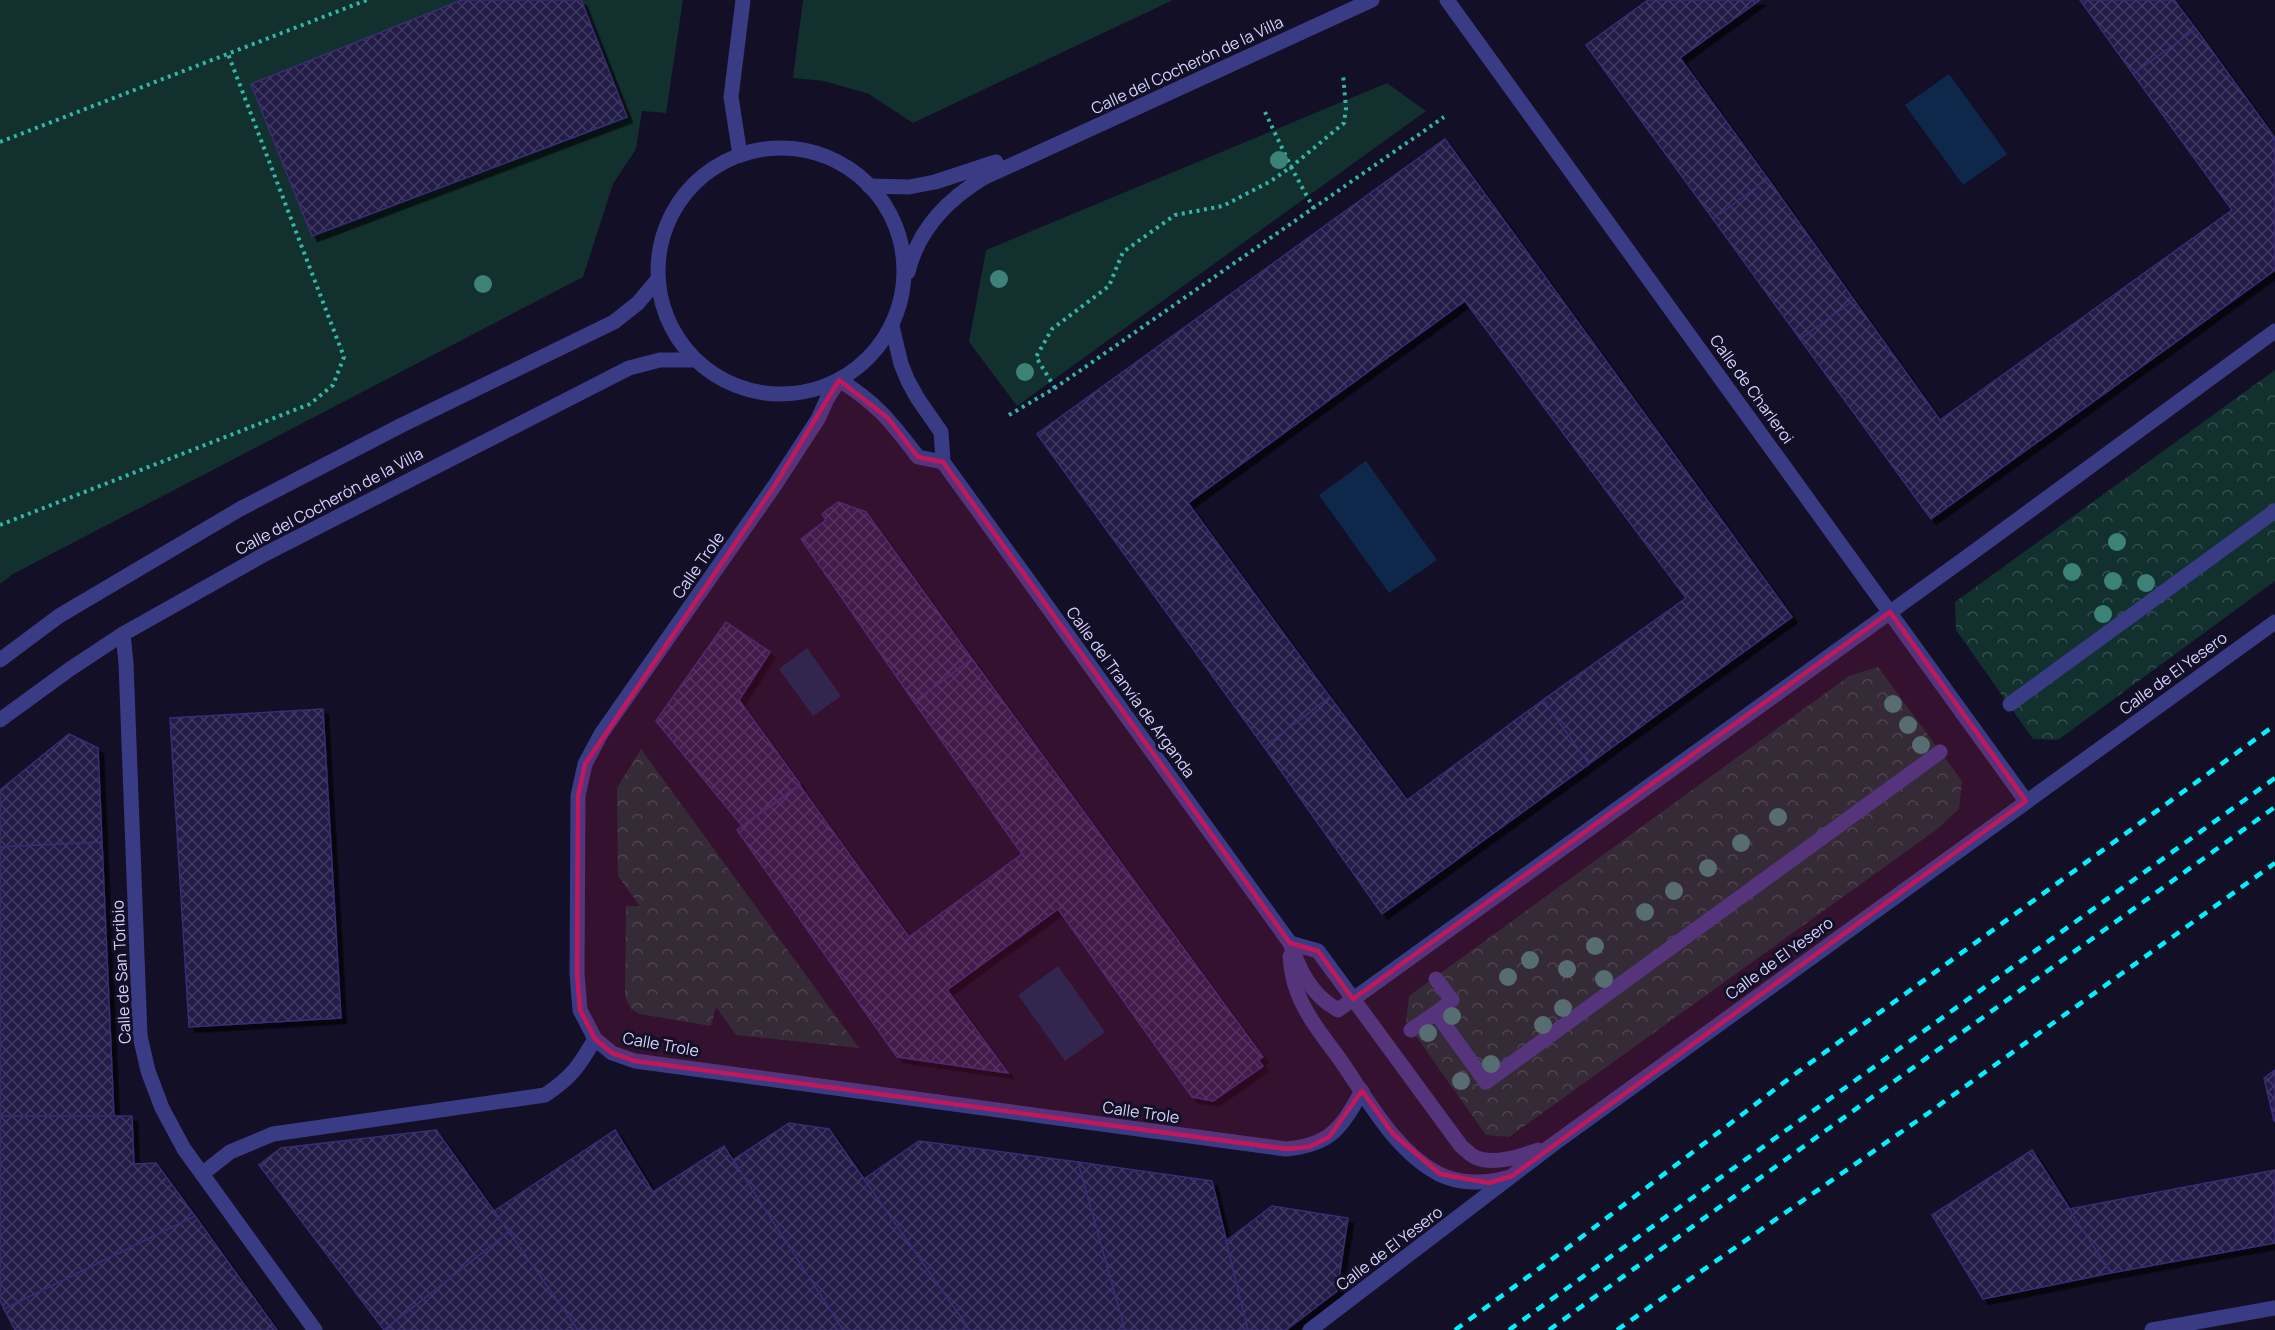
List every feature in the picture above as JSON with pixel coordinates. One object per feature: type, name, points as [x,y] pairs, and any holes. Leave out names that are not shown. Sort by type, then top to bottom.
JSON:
[{"type":"street","points":[[740,155],[731,97],[743,0]]},
{"type":"street","name":"Calle del Cocherón de la Villa","points":[[892,326],[911,257],[932,220],[967,188],[1017,162],[1372,0]]},
{"type":"street","name":"Calle de Charleroi","points":[[1447,0],[2026,801]]},
{"type":"street","points":[[892,326],[879,348],[839,380],[806,392],[766,393],[728,382],[695,360],[676,336],[663,309],[658,279],[662,239],[678,203],[705,174],[740,155],[781,148],[823,154],[859,175],[887,206],[902,245],[904,287]]},
{"type":"street","name":"Calle del Cocherón de la Villa","points":[[869,186],[909,187],[935,182],[995,162],[1017,162]]},
{"type":"street","name":"Calle del Cocherón de la Villa","points":[[0,660],[59,616],[240,509],[402,425],[614,322],[639,303],[658,279]]},
{"type":"street","points":[[839,380],[864,395],[888,418],[918,457],[943,462],[941,432],[908,381],[901,364],[892,326]]},
{"type":"street","points":[[1353,999],[2275,331]]},
{"type":"street","name":"Calle del Cocherón de la Villa","points":[[0,720],[123,634],[265,554],[629,368],[660,360],[695,360]]},
{"type":"street","name":"Calle Trole","points":[[839,380],[818,419],[776,485],[608,725],[585,764],[579,796],[577,973],[580,1010],[595,1039],[612,1053],[635,1061],[1286,1149],[1309,1147],[1329,1137],[1347,1118],[1362,1091]]},
{"type":"street","name":"Calle del Tranvía de Arganda","points":[[943,462],[1290,943],[1299,969],[1322,1001],[1338,1010],[1353,999]]},
{"type":"street","points":[[2010,704],[2275,511]]},
{"type":"street","name":"Calle de El Yesero","points":[[1310,1330],[1555,1143],[2275,622]]},
{"type":"street","name":"Calle de San Toribio","points":[[123,634],[127,685],[140,1036],[148,1071],[162,1108],[184,1149],[315,1330]]},
{"type":"street","points":[[1436,1013],[1486,1082],[1940,752]]},
{"type":"street","points":[[1512,1176],[1489,1182],[1467,1182],[1440,1174],[1411,1154],[1393,1134],[1362,1091],[1318,1028],[1297,993],[1291,973],[1290,943],[1318,951],[1461,1146],[1476,1158],[1496,1160],[1524,1155],[1555,1143]]},
{"type":"street","points":[[1411,1030],[1452,1000],[1436,979]]},
{"type":"street","points":[[202,1174],[230,1152],[273,1134],[545,1095],[566,1081],[582,1061],[595,1039]]},
{"type":"street","points":[[2152,1330],[2275,1308]]},
{"type":"path","points":[[0,142],[367,0]]},
{"type":"path","points":[[0,525],[310,404],[333,385],[344,357],[228,54]]},
{"type":"path","points":[[1055,388],[1036,357],[1052,329],[1109,286],[1123,252],[1175,214],[1223,206],[1271,182],[1344,123],[1346,108],[1343,74]]},
{"type":"path","points":[[1265,112],[1314,209]]},
{"type":"path","points":[[1009,415],[1055,388],[1444,117]]},
{"type":"highlighted area","points":[[839,380],[888,418],[918,457],[943,462],[1290,943],[1318,951],[1353,999],[1890,612],[2026,801],[1512,1176],[1489,1183],[1440,1174],[1393,1134],[1362,1091],[1329,1137],[1309,1147],[1286,1149],[635,1061],[612,1053],[595,1039],[580,1010],[577,973],[578,796],[585,764],[775,485]]},
{"type":"green space","points":[[0,0],[683,0],[666,113],[642,111],[636,149],[613,184],[583,277],[13,574],[0,584]]},
{"type":"green space","points":[[803,0],[1173,0],[913,123],[869,94],[824,81],[793,78]]},
{"type":"green space","points":[[1387,83],[1426,111],[1017,406],[969,342],[986,250]]},
{"type":"green space","points":[[2275,370],[2275,581],[2058,740],[2033,739],[1956,630],[1955,602]]},
{"type":"green space","points":[[1878,667],[1962,781],[1959,809],[1936,830],[1509,1137],[1486,1135],[1406,1022],[1409,996],[1849,676]]},
{"type":"green space","points":[[641,749],[859,1048],[736,1035],[716,1007],[711,1026],[640,1014],[631,1009],[625,997],[626,906],[640,906],[618,876],[617,788]]},
{"type":"water","points":[[1949,74],[2007,154],[1963,185],[1905,105]]},
{"type":"water","points":[[1366,461],[1437,560],[1389,593],[1319,495]]},
{"type":"water","points":[[807,648],[841,696],[813,716],[779,669]]},
{"type":"water","points":[[1058,966],[1105,1032],[1065,1061],[1018,995]]},
{"type":"building","points":[[462,0],[581,0],[627,117],[312,236],[251,84]]},
{"type":"building","points":[[1648,0],[1760,0],[1680,58],[1768,179],[1713,219],[1586,45]]},
{"type":"building","points":[[2080,0],[2174,0],[2196,29],[2133,74]]},
{"type":"building","points":[[2196,29],[2275,138],[2275,270],[1931,519],[1800,339],[1854,300],[1940,420],[2232,210],[2133,74]]},
{"type":"building","points":[[1445,139],[1792,617],[1589,764],[1543,700],[1686,598],[1465,301],[1188,503],[1330,697],[1264,747],[1037,434]]},
{"type":"building","points":[[1768,179],[1854,300],[1800,339],[1713,219]]},
{"type":"building","points":[[838,502],[866,512],[972,659],[914,702],[801,539],[826,520],[822,514]]},
{"type":"building","points":[[726,622],[770,652],[739,700],[800,784],[742,826],[656,721]]},
{"type":"building","points":[[972,659],[1263,1057],[1258,1060],[1263,1066],[1213,1101],[1192,1097],[1058,909],[947,990],[1008,1073],[897,1057],[737,830],[800,786],[909,937],[1022,854],[914,702]]},
{"type":"building","points":[[1330,697],[1407,800],[1543,700],[1589,764],[1382,914],[1264,747]]},
{"type":"building","points":[[323,709],[341,1018],[189,1027],[170,718]]},
{"type":"building","points":[[69,734],[98,748],[102,842],[0,847],[0,790]]},
{"type":"building","points":[[102,842],[114,1117],[0,1116],[0,847]]},
{"type":"building","points":[[2275,1070],[2275,1121],[2274,1121],[2264,1078]]},
{"type":"building","points":[[0,1116],[132,1116],[134,1164],[156,1163],[195,1216],[4,1309],[0,1300]]},
{"type":"building","points":[[789,1123],[829,1129],[970,1330],[843,1330],[733,1160]]},
{"type":"building","points":[[436,1130],[509,1232],[384,1330],[259,1165],[281,1148]]},
{"type":"building","points":[[615,1130],[653,1192],[724,1146],[843,1330],[578,1330],[494,1211]]},
{"type":"building","points":[[919,1141],[1078,1162],[1125,1330],[970,1330],[864,1179]]},
{"type":"building","points":[[2032,1150],[2111,1273],[1983,1299],[1932,1215]]},
{"type":"building","points":[[1078,1162],[1212,1181],[1248,1330],[1125,1330]]},
{"type":"building","points":[[2275,1170],[2275,1243],[2111,1273],[2069,1209]]},
{"type":"building","points":[[1272,1206],[1348,1218],[1337,1291],[1286,1330],[1248,1330],[1226,1241]]},
{"type":"building","points":[[195,1216],[277,1330],[15,1330],[4,1309]]},
{"type":"building","points":[[509,1232],[578,1330],[384,1330]]},
{"type":"railway","points":[[1455,1330],[1566,1249],[1795,1074],[2275,725]]},
{"type":"railway","points":[[1509,1330],[2275,778]]},
{"type":"railway","points":[[1549,1330],[2275,807]]},
{"type":"railway","points":[[1617,1330],[1927,1114],[2275,863]]}]
